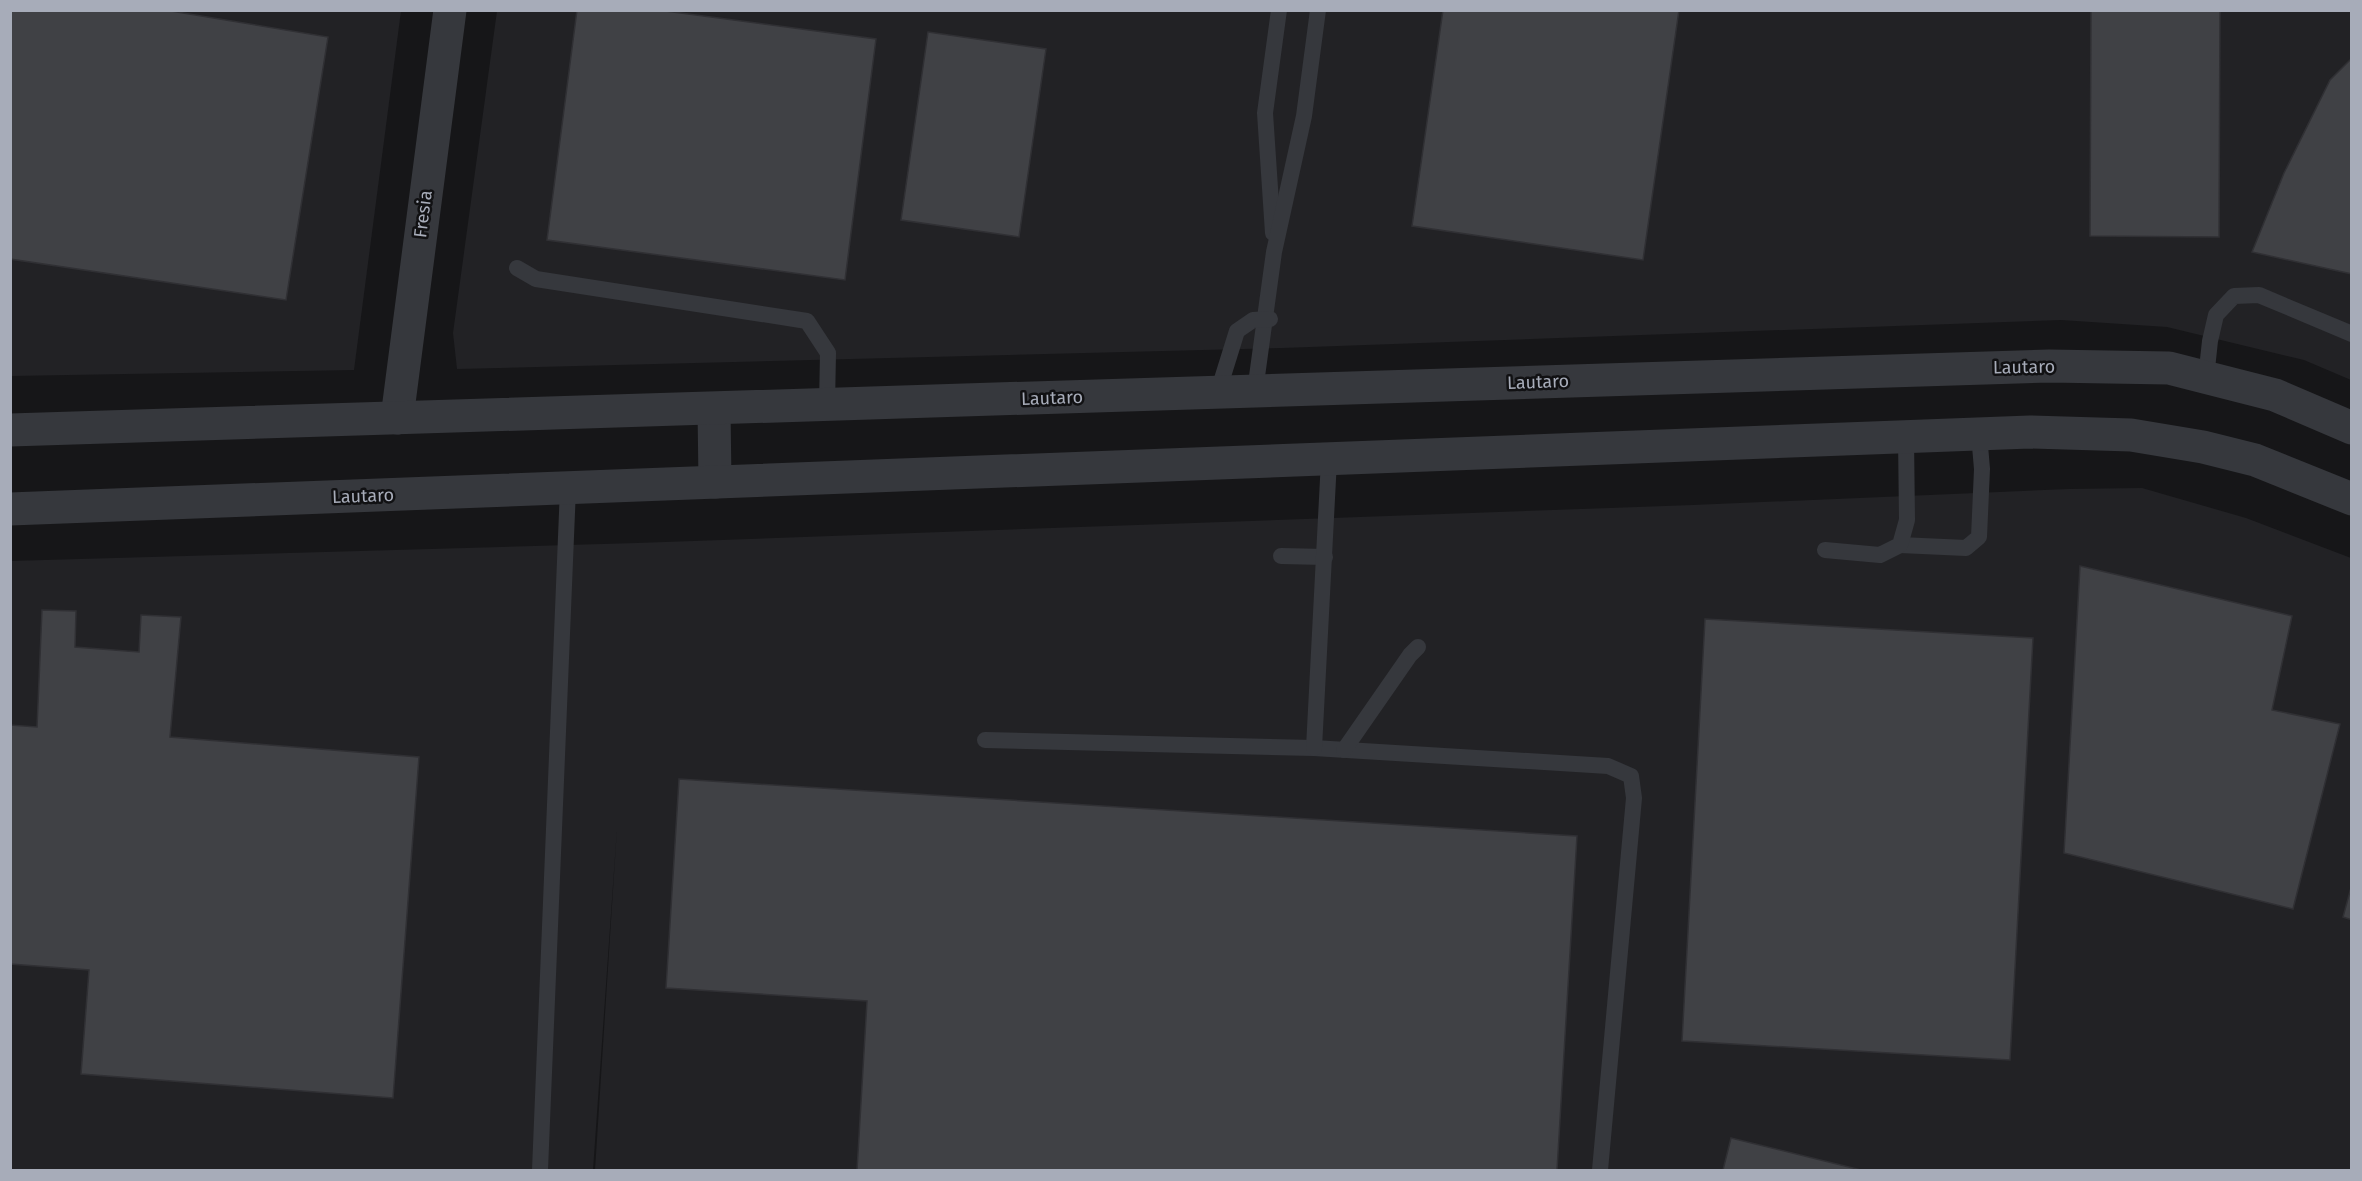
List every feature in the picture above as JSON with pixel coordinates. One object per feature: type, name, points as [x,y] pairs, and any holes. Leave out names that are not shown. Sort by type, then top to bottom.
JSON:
[{"type":"street","name":"Fresia","points":[[397,418],[450,10]]},
{"type":"street","name":"Lautaro","points":[[10,430],[2049,366],[2169,368],[2276,395],[2352,428]]},
{"type":"street","points":[[714,409],[715,482]]},
{"type":"street","name":"Lautaro","points":[[10,509],[2030,432],[2131,435],[2203,447],[2255,460],[2352,498]]},
{"type":"lane","points":[[1274,252],[1265,113],[1279,10]]},
{"type":"lane","points":[[1256,391],[1268,319],[1274,252],[1304,116],[1318,10]]},
{"type":"lane","points":[[517,268],[536,279],[807,321],[828,353],[827,405]]},
{"type":"lane","points":[[2206,378],[2210,341],[2216,315],[2234,297],[2259,296],[2352,334]]},
{"type":"lane","points":[[1218,392],[1237,331],[1253,320],[1268,319]]},
{"type":"lane","points":[[1825,550],[1880,555],[1900,545],[1966,548],[1979,537],[1982,469],[1979,434]]},
{"type":"lane","points":[[1900,545],[1907,520],[1906,437]]},
{"type":"lane","points":[[1314,748],[1329,460]]},
{"type":"lane","points":[[540,1170],[568,488]]},
{"type":"lane","points":[[1281,556],[1325,557]]},
{"type":"lane","points":[[1344,750],[1410,655],[1418,647]]},
{"type":"lane","points":[[985,740],[1314,748],[1608,766],[1631,776],[1634,798],[1600,1170]]},
{"type":"shaded area","points":[[10,11],[401,11],[354,370],[11,376]]},
{"type":"shaded area","points":[[497,11],[2351,11],[2351,380],[2304,360],[2167,327],[2061,320],[1282,348],[457,369],[453,333]]},
{"type":"shaded area","points":[[2142,488],[2246,518],[2351,558],[2351,1170],[595,1170],[617,828],[593,1170],[11,1170],[10,561],[637,543]]},
{"type":"building","points":[[10,10],[165,10],[328,37],[286,300],[10,259]]},
{"type":"building","points":[[577,10],[658,10],[876,39],[845,280],[547,240]]},
{"type":"building","points":[[1443,10],[1679,10],[1643,260],[1412,226]]},
{"type":"building","points":[[2091,10],[2220,10],[2219,237],[2090,236]]},
{"type":"building","points":[[928,32],[1046,49],[1019,237],[901,220]]},
{"type":"building","points":[[2352,58],[2352,274],[2252,252],[2284,173],[2330,80]]},
{"type":"building","points":[[2080,566],[2292,616],[2272,710],[2340,724],[2293,909],[2064,853]]},
{"type":"building","points":[[42,610],[76,611],[75,647],[139,652],[141,615],[181,617],[170,737],[419,757],[393,1098],[81,1074],[89,970],[10,964],[10,725],[37,727]]},
{"type":"building","points":[[1705,619],[2033,638],[2010,1060],[1682,1041]]},
{"type":"building","points":[[679,779],[1577,836],[1557,1170],[857,1170],[867,1001],[666,988]]},
{"type":"building","points":[[2352,884],[2352,920],[2343,917]]},
{"type":"building","points":[[1731,1138],[1861,1170],[1723,1170]]}]
